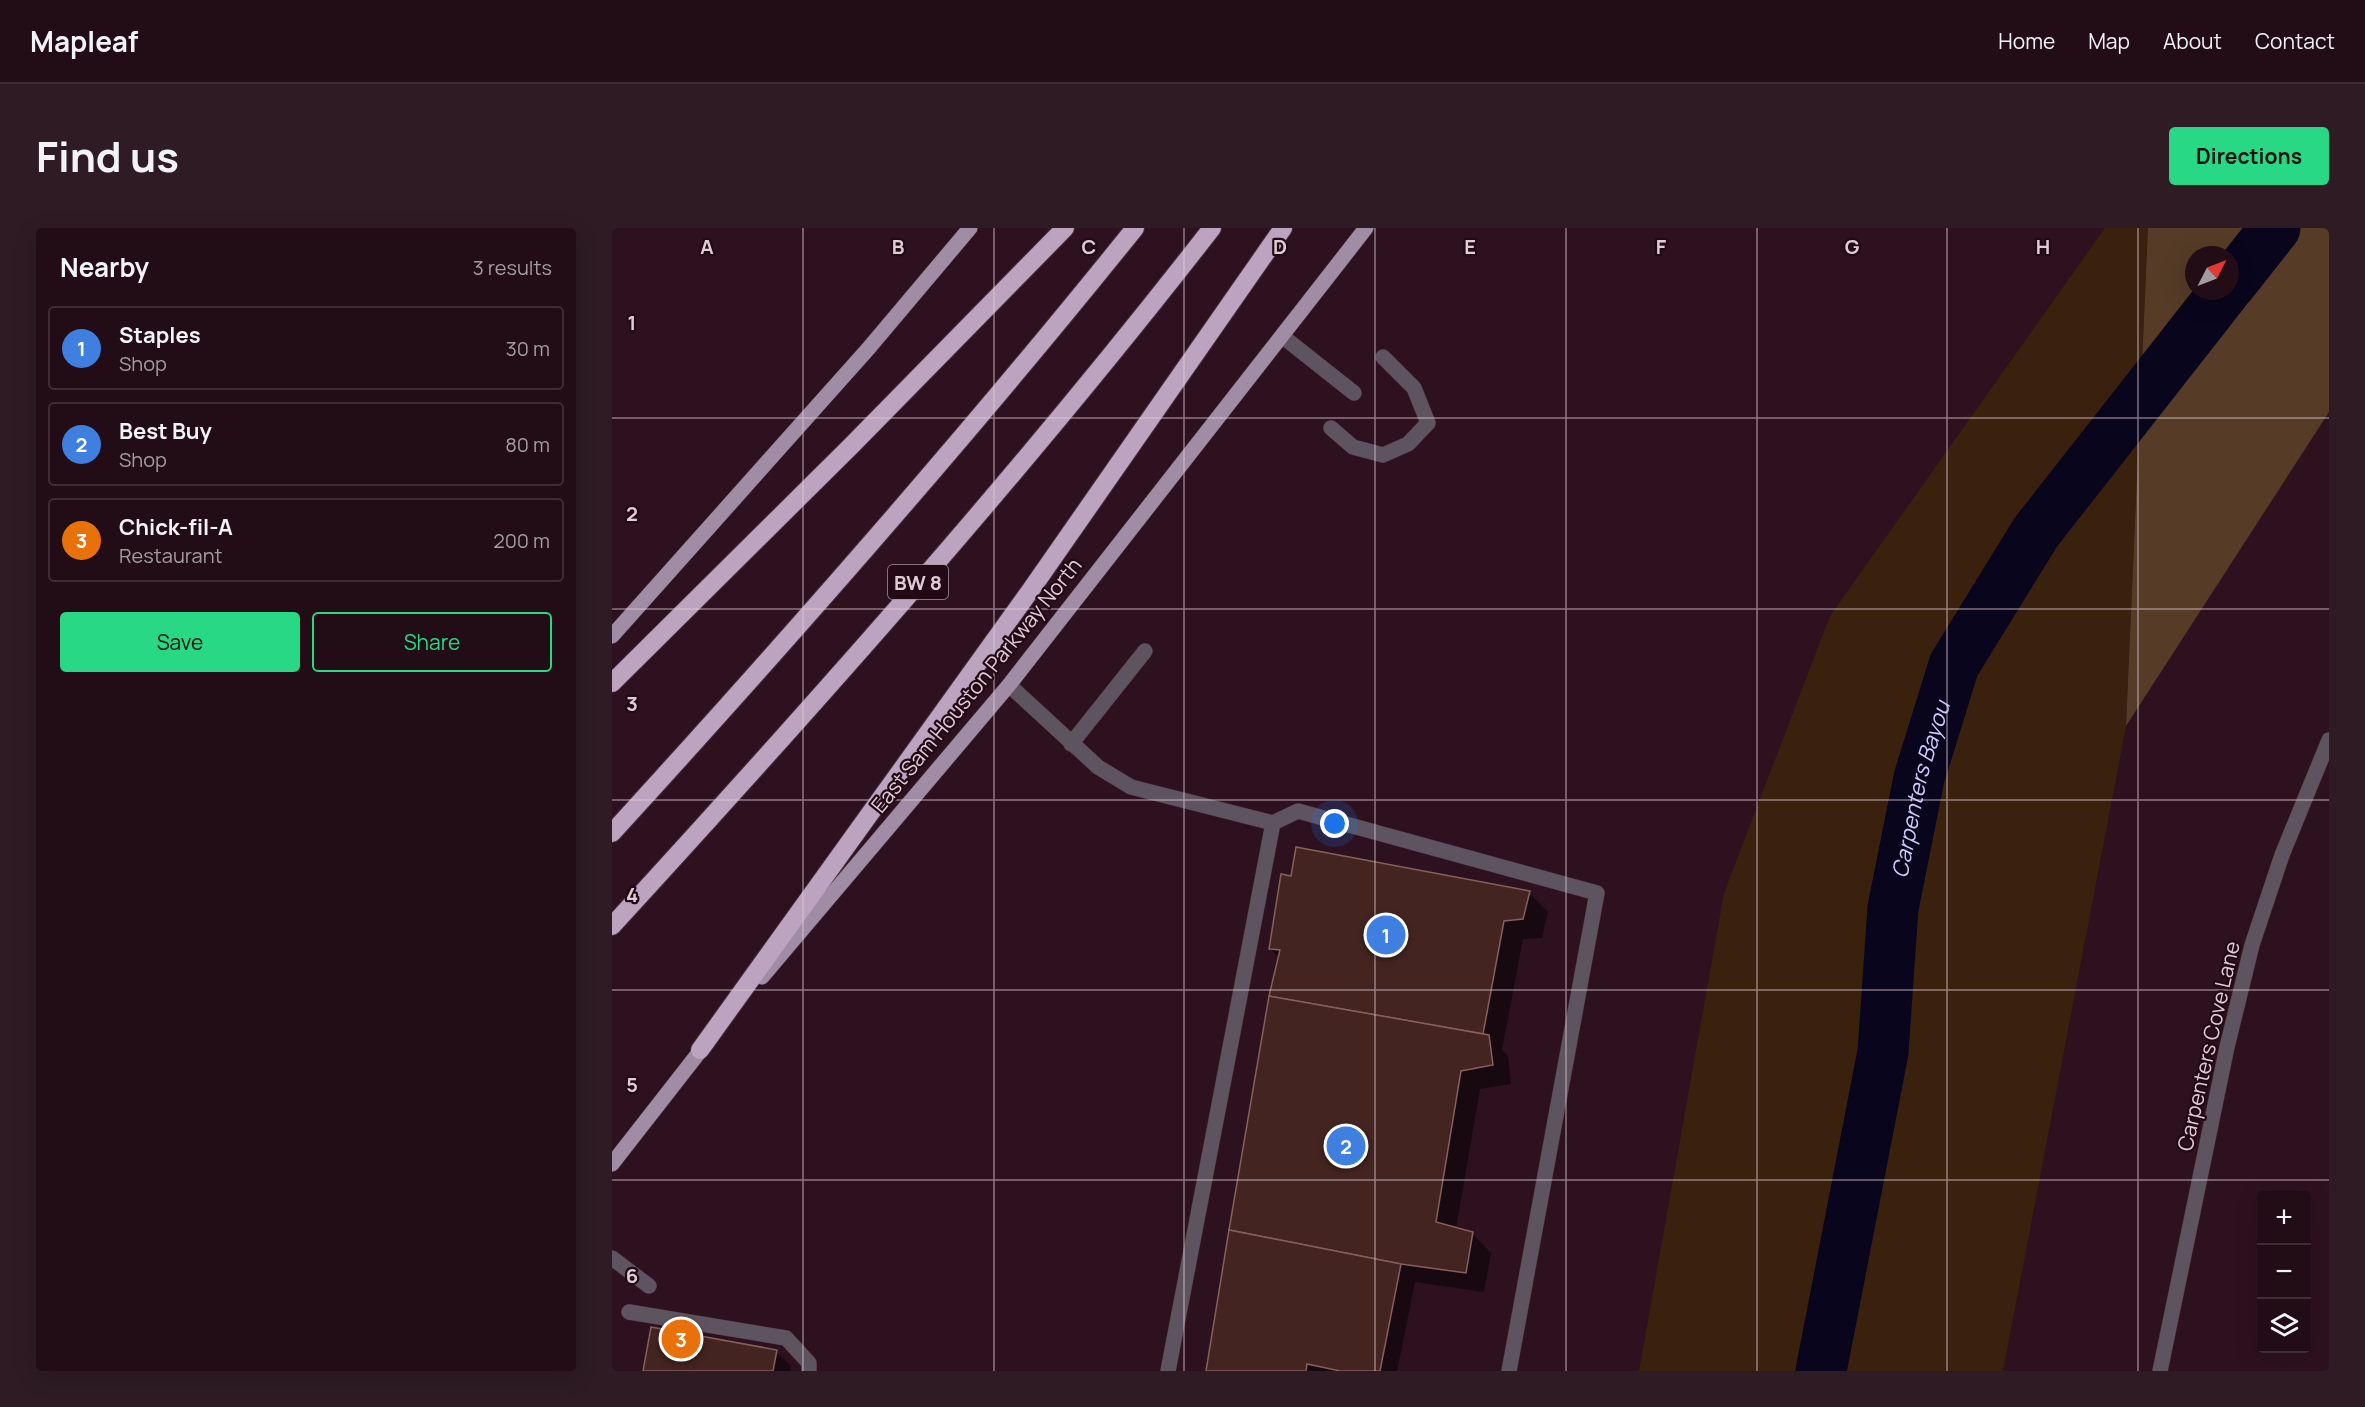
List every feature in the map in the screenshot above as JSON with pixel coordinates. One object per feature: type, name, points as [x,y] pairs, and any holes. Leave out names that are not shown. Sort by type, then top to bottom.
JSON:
[{"type":"highway","points":[[612,683],[852,445],[1065,228]]},
{"type":"highway","name":"BW 8","points":[[612,833],[720,715],[972,427],[1134,228]]},
{"type":"highway","name":"BW 8","points":[[612,926],[767,756],[1018,466],[1166,288],[1212,228]]},
{"type":"highway","points":[[700,1050],[1023,601],[1283,228]]},
{"type":"main road","points":[[612,636],[868,349],[970,228]]},
{"type":"main road","name":"East Sam Houston Parkway North","points":[[612,1164],[700,1050],[1009,685],[1366,228]]},
{"type":"street","points":[[1282,336],[1354,393]]},
{"type":"street","points":[[1330,428],[1353,447],[1383,455],[1408,444],[1428,423],[1414,388],[1383,357]]},
{"type":"street","points":[[1071,744],[1145,651]]},
{"type":"street","points":[[1009,685],[1098,767],[1131,787],[1273,823],[1298,811],[1597,893],[1509,1371]]},
{"type":"street","name":"Carpenters Cove Lane","points":[[2160,1371],[2227,1047],[2252,945],[2282,855],[2329,740]]},
{"type":"street","points":[[1168,1371],[1273,823]]},
{"type":"street","points":[[612,1258],[648,1286]]},
{"type":"street","points":[[629,1312],[786,1338],[808,1363],[809,1371]]},
{"type":"shaded area","points":[[2105,228],[2148,228],[2126,726],[2003,1371],[1639,1371],[1724,893],[1830,616]]},
{"type":"shaded area","points":[[2148,228],[2329,228],[2329,412],[2126,726]]},
{"type":"building","points":[[1296,847],[1530,891],[1523,919],[1504,921],[1483,1034],[1269,996],[1280,950],[1269,949],[1281,874],[1291,876]]},
{"type":"building","points":[[1269,996],[1489,1035],[1493,1065],[1461,1071],[1436,1222],[1473,1232],[1466,1273],[1401,1264],[1229,1230]]},
{"type":"building","points":[[1229,1230],[1401,1264],[1380,1371],[1340,1371],[1307,1364],[1306,1371],[1206,1371]]},
{"type":"building","points":[[651,1327],[777,1350],[773,1371],[643,1371]]},
{"type":"waterway","name":"Carpenters Bayou","points":[[2239,274],[2275,228]]},
{"type":"waterway","name":"Carpenters Bayou","points":[[1821,1371],[1883,1052],[1893,908],[1919,778],[1954,665],[2036,532],[2218,300]]},
{"type":"place","name":"Staples","points":[[1386,935]]},
{"type":"place","name":"Best Buy","points":[[1346,1146]]},
{"type":"place","name":"Chick-fil-A","points":[[681,1339]]}]
